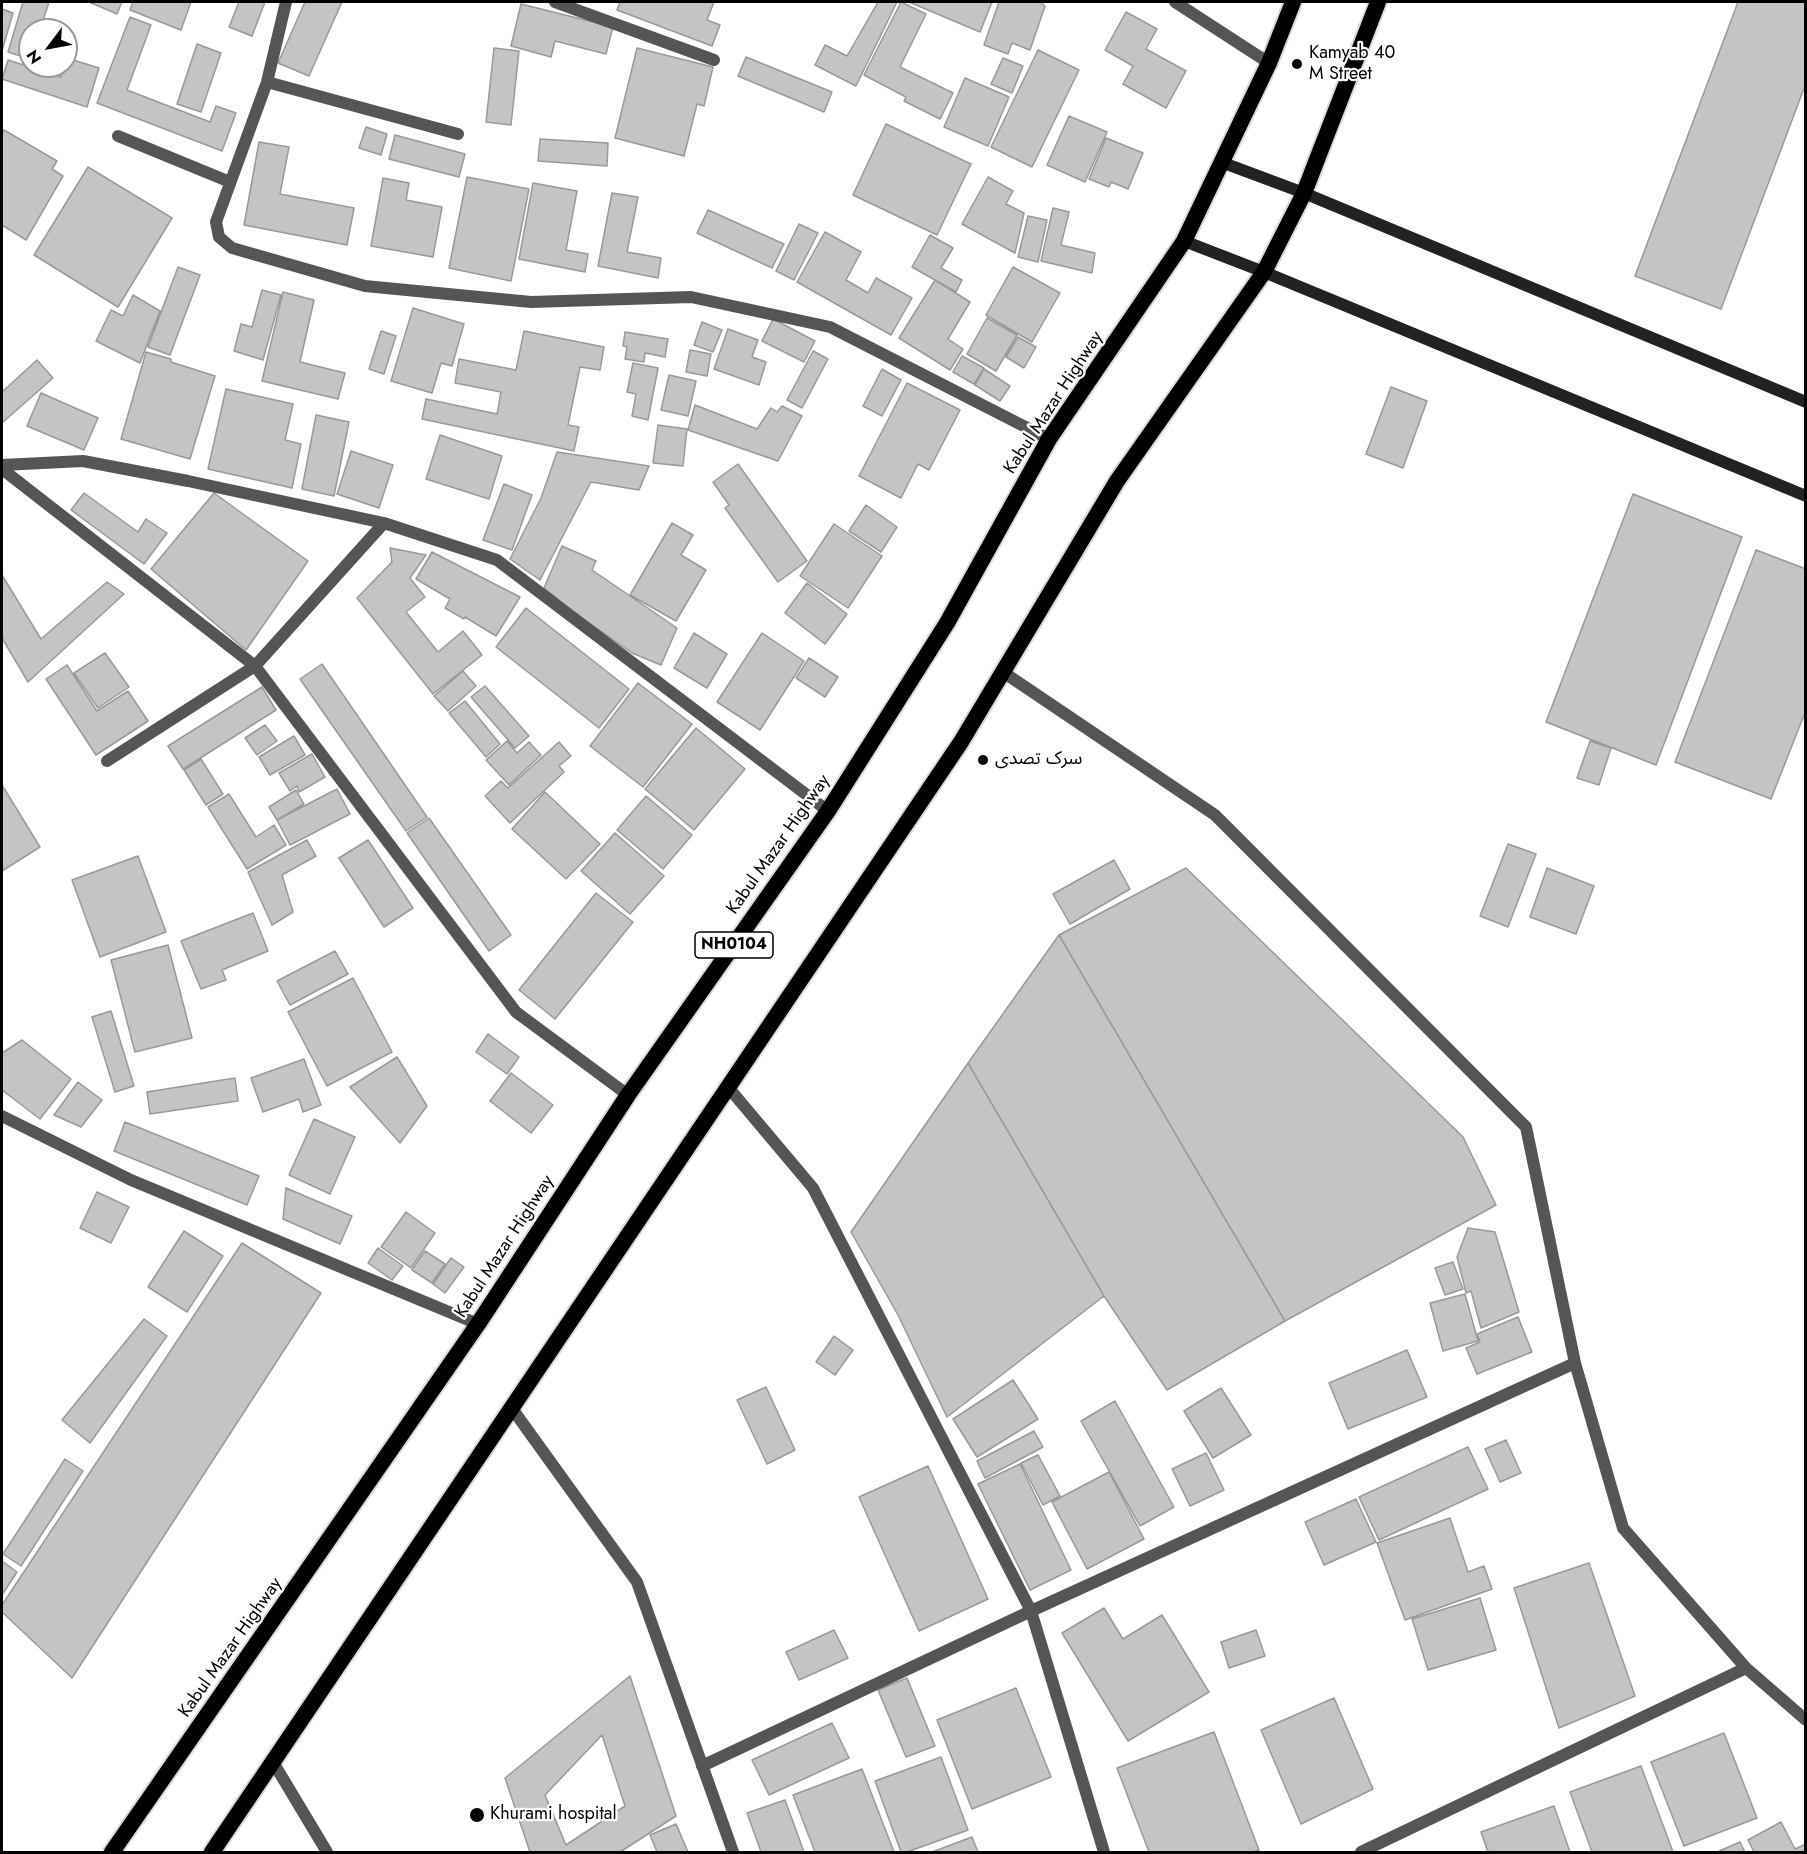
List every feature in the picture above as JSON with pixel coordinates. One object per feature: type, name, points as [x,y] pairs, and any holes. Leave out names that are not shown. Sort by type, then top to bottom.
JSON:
[{"type":"highway","name":"Kabul Mazar Highway","points":[[112,1852],[478,1324],[628,1095],[828,811],[947,623],[1049,439],[1184,241],[1269,63],[1293,2]]},
{"type":"highway","points":[[212,1852],[961,742],[1117,481],[1264,272],[1304,193],[1378,2]]},
{"type":"main road","points":[[1221,162],[1304,193],[1806,402]]},
{"type":"main road","points":[[1184,241],[1806,496]]},
{"type":"street","points":[[286,2],[267,82],[216,222],[219,237],[232,248],[365,286],[531,302],[691,297],[830,327],[1049,439]]},
{"type":"street","points":[[555,2],[714,60]]},
{"type":"street","points":[[1175,2],[1269,63]]},
{"type":"street","points":[[267,82],[458,134]]},
{"type":"street","points":[[118,136],[230,182]]},
{"type":"street","points":[[2,467],[83,461],[384,523],[497,560],[828,811]]},
{"type":"street","points":[[2,467],[255,666],[516,1012],[628,1095]]},
{"type":"street","points":[[107,761],[255,666],[384,523]]},
{"type":"street","points":[[1003,672],[1215,815],[1526,1127],[1575,1364],[1623,1528],[1746,1668],[1806,1720]]},
{"type":"street","points":[[728,1087],[813,1188],[1031,1611],[1104,1852]]},
{"type":"street","points":[[2,1116],[131,1180],[478,1324]]},
{"type":"street","points":[[702,1766],[1031,1611],[1575,1364]]},
{"type":"street","points":[[511,1407],[637,1582],[733,1852]]},
{"type":"street","points":[[1361,1852],[1746,1668]]},
{"type":"street","points":[[273,1762],[327,1852]]},
{"type":"building","points":[[23,2],[49,2],[44,18],[18,18]]},
{"type":"building","points":[[89,2],[122,2],[117,14]]},
{"type":"building","points":[[133,2],[191,2],[181,30],[130,10]]},
{"type":"building","points":[[239,2],[265,2],[252,36],[229,27]]},
{"type":"building","points":[[305,2],[342,2],[309,76],[278,63]]},
{"type":"building","points":[[620,2],[714,2],[707,20],[720,25],[712,46],[617,10]]},
{"type":"building","points":[[878,2],[897,2],[856,86],[815,65],[825,45],[847,56]]},
{"type":"building","points":[[901,2],[926,14],[900,67],[953,93],[940,119],[904,101],[906,97],[864,75]]},
{"type":"building","points":[[909,2],[992,2],[980,32]]},
{"type":"building","points":[[999,2],[1040,2],[1045,6],[1030,50],[1012,43],[1008,54],[984,45]]},
{"type":"building","points":[[1738,2],[1806,2],[1806,83],[1721,309],[1635,276]]},
{"type":"building","points":[[521,4],[613,27],[606,54],[555,41],[551,57],[511,46]]},
{"type":"building","points":[[2,9],[13,13],[2,51]]},
{"type":"building","points":[[1126,12],[1157,29],[1146,49],[1186,71],[1166,108],[1123,84],[1133,66],[1105,50]]},
{"type":"building","points":[[130,17],[151,25],[127,90],[210,122],[216,106],[236,113],[222,151],[97,103]]},
{"type":"building","points":[[18,19],[18,55],[8,52]]},
{"type":"building","points":[[197,44],[221,53],[201,112],[177,104]]},
{"type":"building","points":[[494,48],[519,51],[511,125],[486,122]]},
{"type":"building","points":[[637,48],[713,67],[704,106],[697,104],[684,156],[615,138]]},
{"type":"building","points":[[1038,50],[1079,70],[1032,167],[991,147]]},
{"type":"building","points":[[746,57],[832,92],[824,112],[738,76]]},
{"type":"building","points":[[1003,58],[1023,66],[1012,93],[991,84]]},
{"type":"building","points":[[8,60],[18,63],[18,78],[78,78],[78,61],[99,68],[87,107],[2,79]]},
{"type":"building","points":[[965,78],[1009,97],[988,146],[944,127]]},
{"type":"building","points":[[1069,116],[1107,132],[1085,182],[1047,165]]},
{"type":"building","points":[[886,124],[971,164],[937,235],[853,195]]},
{"type":"building","points":[[366,127],[387,134],[381,155],[359,148]]},
{"type":"building","points":[[4,130],[57,161],[52,169],[63,176],[26,240],[2,225],[2,134]]},
{"type":"building","points":[[395,135],[465,154],[459,177],[389,159]]},
{"type":"building","points":[[1106,138],[1143,153],[1128,189],[1111,182],[1109,187],[1089,179]]},
{"type":"building","points":[[540,139],[608,143],[607,166],[538,161]]},
{"type":"building","points":[[259,142],[289,147],[280,194],[354,208],[347,245],[244,225]]},
{"type":"building","points":[[88,167],[172,218],[118,307],[34,255]]},
{"type":"building","points":[[467,177],[529,189],[511,281],[449,268]]},
{"type":"building","points":[[988,177],[1013,191],[1006,204],[1024,213],[1015,253],[962,224]]},
{"type":"building","points":[[383,178],[409,183],[406,200],[442,207],[433,257],[371,246]]},
{"type":"building","points":[[533,183],[577,191],[566,250],[588,254],[585,272],[519,259]]},
{"type":"building","points":[[612,193],[638,197],[627,252],[661,258],[658,278],[598,266]]},
{"type":"building","points":[[1053,208],[1069,212],[1061,245],[1095,253],[1092,273],[1041,261]]},
{"type":"building","points":[[708,210],[784,244],[772,268],[697,233]]},
{"type":"building","points":[[1028,216],[1047,220],[1038,262],[1018,257]]},
{"type":"building","points":[[799,224],[818,233],[794,280],[776,271]]},
{"type":"building","points":[[825,232],[861,252],[846,280],[868,293],[876,278],[912,298],[891,335],[797,282]]},
{"type":"building","points":[[930,235],[953,248],[941,268],[962,280],[956,292],[912,267]]},
{"type":"building","points":[[178,267],[200,275],[170,355],[148,347]]},
{"type":"building","points":[[1013,267],[1060,293],[1032,342],[986,315]]},
{"type":"building","points":[[935,280],[970,302],[948,339],[963,349],[950,370],[899,338]]},
{"type":"building","points":[[262,290],[281,295],[263,360],[234,351],[241,324],[252,327]]},
{"type":"building","points":[[283,292],[314,300],[300,362],[345,373],[338,399],[262,381]]},
{"type":"building","points":[[133,295],[160,311],[140,363],[96,341],[111,310],[123,316]]},
{"type":"building","points":[[413,308],[464,324],[452,366],[441,363],[432,393],[391,381]]},
{"type":"building","points":[[987,318],[1017,335],[996,371],[967,354]]},
{"type":"building","points":[[773,319],[815,341],[804,362],[762,341]]},
{"type":"building","points":[[702,322],[722,330],[713,352],[694,345]]},
{"type":"building","points":[[728,329],[758,340],[752,357],[766,362],[759,385],[714,369]]},
{"type":"building","points":[[381,331],[396,336],[384,374],[369,369]]},
{"type":"building","points":[[524,331],[604,347],[600,370],[580,367],[568,425],[579,427],[574,451],[422,419],[426,399],[497,414],[501,392],[455,383],[459,359],[516,370]]},
{"type":"building","points":[[625,332],[668,339],[665,357],[645,353],[644,362],[625,359],[627,347],[623,346]]},
{"type":"building","points":[[1018,337],[1036,347],[1024,368],[1006,357]]},
{"type":"building","points":[[690,350],[711,354],[707,376],[686,372]]},
{"type":"building","points":[[813,351],[828,359],[802,408],[787,400]]},
{"type":"building","points":[[146,352],[215,376],[190,459],[121,439]]},
{"type":"building","points":[[962,356],[984,368],[974,384],[953,372]]},
{"type":"building","points":[[37,360],[53,378],[2,423],[2,392]]},
{"type":"building","points":[[633,363],[658,368],[648,420],[632,416],[636,394],[627,392]]},
{"type":"building","points":[[882,369],[901,380],[882,416],[863,406]]},
{"type":"building","points":[[984,369],[1010,386],[1000,401],[975,385]]},
{"type":"building","points":[[669,375],[696,381],[688,416],[661,410]]},
{"type":"building","points":[[907,383],[960,410],[929,470],[918,464],[901,498],[859,476]]},
{"type":"building","points":[[1391,387],[1427,401],[1403,468],[1366,454]]},
{"type":"building","points":[[226,389],[293,404],[285,440],[301,444],[292,488],[208,469]]},
{"type":"building","points":[[41,393],[98,418],[84,450],[27,426]]},
{"type":"building","points":[[695,405],[757,429],[771,408],[777,412],[782,406],[802,416],[778,461],[688,430]]},
{"type":"building","points":[[316,415],[349,422],[334,496],[302,489]]},
{"type":"building","points":[[658,425],[687,429],[683,466],[653,463]]},
{"type":"building","points":[[440,435],[502,456],[489,499],[426,479]]},
{"type":"building","points":[[351,451],[393,465],[379,508],[337,494]]},
{"type":"building","points":[[557,452],[649,466],[639,490],[591,482],[540,580],[510,559],[541,498]]},
{"type":"building","points":[[738,464],[807,561],[778,582],[725,508],[729,505],[713,482]]},
{"type":"building","points":[[504,484],[532,495],[512,550],[483,540]]},
{"type":"building","points":[[84,493],[138,532],[146,519],[167,533],[144,564],[71,510]]},
{"type":"building","points":[[214,493],[308,561],[246,650],[151,569]]},
{"type":"building","points":[[1633,494],[1742,537],[1656,765],[1546,722]]},
{"type":"building","points":[[866,505],[897,527],[881,552],[849,531]]},
{"type":"building","points":[[672,523],[693,535],[681,555],[706,570],[676,621],[630,595]]},
{"type":"building","points":[[834,524],[882,556],[848,608],[800,576]]},
{"type":"building","points":[[562,546],[596,561],[592,570],[677,628],[661,665],[632,653],[572,611],[544,588]]},
{"type":"building","points":[[390,548],[426,555],[410,578],[425,597],[406,612],[438,652],[463,631],[482,655],[433,694],[357,598],[392,562]]},
{"type":"building","points":[[1756,550],[1806,569],[1806,710],[1771,799],[1675,762]]},
{"type":"building","points":[[432,552],[520,597],[496,636],[445,608],[450,599],[416,579]]},
{"type":"building","points":[[2,575],[41,639],[107,582],[124,594],[28,682],[2,638]]},
{"type":"building","points":[[807,583],[847,614],[825,644],[785,613]]},
{"type":"building","points":[[526,608],[629,689],[599,728],[496,647]]},
{"type":"building","points":[[694,633],[727,654],[707,688],[674,668]]},
{"type":"building","points":[[762,633],[804,661],[760,730],[717,702]]},
{"type":"building","points":[[105,653],[129,687],[98,708],[74,673]]},
{"type":"building","points":[[809,658],[838,677],[825,697],[796,678]]},
{"type":"building","points":[[322,664],[427,817],[406,831],[300,679]]},
{"type":"building","points":[[67,665],[97,711],[128,691],[148,721],[96,755],[46,679]]},
{"type":"building","points":[[463,671],[476,686],[448,711],[434,696]]},
{"type":"building","points":[[638,683],[692,724],[643,787],[590,746]]},
{"type":"building","points":[[485,686],[529,736],[515,748],[471,697]]},
{"type":"building","points":[[262,687],[276,710],[183,769],[168,746]]},
{"type":"building","points":[[465,701],[500,744],[486,757],[449,713]]},
{"type":"building","points":[[265,725],[277,741],[257,755],[245,738]]},
{"type":"building","points":[[696,728],[745,769],[694,830],[645,789]]},
{"type":"building","points":[[294,736],[305,755],[270,775],[259,757]]},
{"type":"building","points":[[507,741],[517,753],[529,742],[541,755],[509,785],[486,760]]},
{"type":"building","points":[[1590,741],[1611,748],[1599,785],[1577,778]]},
{"type":"building","points":[[559,742],[571,756],[559,766],[564,772],[510,823],[485,796],[501,781],[508,788]]},
{"type":"building","points":[[312,754],[325,777],[299,792],[297,786],[290,791],[279,773]]},
{"type":"building","points":[[201,759],[223,794],[206,805],[184,770]]},
{"type":"building","points":[[2,785],[40,847],[2,871]]},
{"type":"building","points":[[337,789],[350,814],[290,845],[277,820]]},
{"type":"building","points":[[296,790],[304,804],[277,820],[269,807]]},
{"type":"building","points":[[545,792],[600,844],[566,879],[512,829]]},
{"type":"building","points":[[229,794],[256,837],[274,825],[286,845],[247,869],[208,807]]},
{"type":"building","points":[[646,796],[692,835],[663,869],[617,830]]},
{"type":"building","points":[[429,818],[511,935],[489,951],[407,833]]},
{"type":"building","points":[[615,833],[664,876],[630,914],[581,871]]},
{"type":"building","points":[[307,840],[316,856],[282,875],[293,912],[272,925],[248,872]]},
{"type":"building","points":[[368,840],[413,908],[384,927],[339,858]]},
{"type":"building","points":[[1508,844],[1536,854],[1508,927],[1480,916]]},
{"type":"building","points":[[138,856],[166,932],[100,957],[72,880]]},
{"type":"building","points":[[1114,860],[1130,889],[1070,924],[1053,894]]},
{"type":"building","points":[[1186,868],[1463,1137],[1496,1205],[1285,1321],[1059,935]]},
{"type":"building","points":[[1547,868],[1594,886],[1576,934],[1530,917]]},
{"type":"building","points":[[596,893],[633,922],[555,1019],[519,990]]},
{"type":"building","points":[[253,913],[268,951],[222,970],[226,980],[201,989],[181,941]]},
{"type":"building","points":[[1059,935],[1285,1321],[1167,1390],[1104,1296],[968,1063]]},
{"type":"building","points":[[168,945],[192,1038],[135,1052],[111,960]]},
{"type":"building","points":[[335,951],[348,974],[290,1005],[277,981]]},
{"type":"building","points":[[353,978],[392,1052],[327,1086],[288,1012]]},
{"type":"building","points":[[111,1011],[134,1086],[115,1092],[92,1017]]},
{"type":"building","points":[[488,1034],[519,1057],[507,1074],[476,1052]]},
{"type":"building","points":[[22,1040],[71,1079],[40,1119],[2,1090],[2,1053]]},
{"type":"building","points":[[397,1057],[427,1106],[400,1143],[350,1087]]},
{"type":"building","points":[[304,1059],[321,1105],[303,1112],[299,1099],[263,1112],[251,1078]]},
{"type":"building","points":[[968,1063],[1104,1296],[947,1417],[898,1315],[851,1232]]},
{"type":"building","points":[[511,1073],[553,1105],[531,1133],[490,1101]]},
{"type":"building","points":[[235,1078],[238,1101],[150,1114],[147,1092]]},
{"type":"building","points":[[78,1082],[102,1100],[81,1127],[54,1115]]},
{"type":"building","points":[[314,1119],[355,1137],[330,1194],[289,1175]]},
{"type":"building","points":[[125,1122],[259,1176],[247,1205],[114,1151]]},
{"type":"building","points":[[286,1188],[352,1216],[340,1244],[283,1219]]},
{"type":"building","points":[[97,1192],[129,1207],[111,1243],[80,1228]]},
{"type":"building","points":[[406,1212],[435,1233],[411,1268],[381,1247]]},
{"type":"building","points":[[1468,1228],[1495,1232],[1519,1312],[1481,1328],[1471,1291],[1466,1293],[1457,1257]]},
{"type":"building","points":[[184,1231],[223,1256],[187,1312],[148,1287]]},
{"type":"building","points":[[242,1243],[321,1293],[72,1678],[2,1612],[2,1605]]},
{"type":"building","points":[[378,1248],[403,1266],[392,1280],[368,1263]]},
{"type":"building","points":[[425,1251],[445,1264],[432,1283],[412,1270]]},
{"type":"building","points":[[451,1258],[464,1267],[445,1293],[433,1284]]},
{"type":"building","points":[[1453,1262],[1463,1289],[1445,1295],[1435,1268]]},
{"type":"building","points":[[1465,1294],[1478,1341],[1443,1351],[1430,1303]]},
{"type":"building","points":[[1518,1317],[1532,1352],[1477,1374],[1466,1348],[1480,1342],[1477,1334]]},
{"type":"building","points":[[144,1319],[167,1336],[90,1443],[62,1420]]},
{"type":"building","points":[[834,1336],[853,1350],[835,1375],[816,1362]]},
{"type":"building","points":[[1407,1350],[1427,1397],[1348,1429],[1329,1383]]},
{"type":"building","points":[[1013,1380],[1038,1419],[977,1457],[953,1419]]},
{"type":"building","points":[[766,1387],[795,1450],[767,1464],[737,1400]]},
{"type":"building","points":[[1221,1388],[1251,1435],[1213,1458],[1184,1411]]},
{"type":"building","points":[[1115,1401],[1174,1507],[1140,1526],[1081,1421]]},
{"type":"building","points":[[1034,1431],[1043,1447],[985,1478],[977,1461]]},
{"type":"building","points":[[1506,1440],[1521,1473],[1500,1482],[1485,1449]]},
{"type":"building","points":[[1468,1447],[1488,1489],[1379,1540],[1359,1497]]},
{"type":"building","points":[[1206,1453],[1224,1490],[1190,1506],[1172,1469]]},
{"type":"building","points":[[1038,1455],[1060,1496],[1043,1505],[1021,1463]]},
{"type":"building","points":[[65,1459],[83,1471],[21,1566],[3,1554]]},
{"type":"building","points":[[1020,1464],[1071,1570],[1030,1590],[978,1484]]},
{"type":"building","points":[[928,1466],[988,1599],[919,1631],[859,1497]]},
{"type":"building","points":[[1109,1472],[1144,1539],[1087,1569],[1052,1502]]},
{"type":"building","points":[[1356,1499],[1376,1542],[1324,1565],[1305,1522]]},
{"type":"building","points":[[1450,1518],[1468,1572],[1484,1566],[1492,1589],[1405,1620],[1377,1543]]},
{"type":"building","points":[[2,1561],[17,1572],[2,1595]]},
{"type":"building","points":[[1589,1563],[1635,1696],[1559,1728],[1514,1588]]},
{"type":"building","points":[[1480,1598],[1496,1650],[1428,1670],[1412,1619]]},
{"type":"building","points":[[1104,1608],[1123,1639],[1162,1615],[1209,1692],[1128,1741],[1062,1633]]},
{"type":"building","points":[[834,1630],[848,1658],[799,1680],[786,1652]]},
{"type":"building","points":[[1256,1630],[1265,1656],[1229,1668],[1221,1642]]},
{"type":"building","points":[[630,1676],[676,1816],[620,1852],[530,1852],[505,1778]],"holes":[[[602,1735],[625,1806],[566,1845],[545,1795]]]},
{"type":"building","points":[[907,1678],[935,1746],[906,1757],[878,1690]]},
{"type":"building","points":[[1016,1688],[1051,1777],[972,1809],[937,1720]]},
{"type":"building","points":[[1334,1698],[1373,1789],[1301,1824],[1261,1730]]},
{"type":"building","points":[[832,1723],[849,1758],[769,1795],[752,1760]]},
{"type":"building","points":[[1214,1732],[1259,1850],[1252,1852],[1149,1852],[1117,1768]]},
{"type":"building","points":[[1724,1733],[1757,1818],[1684,1846],[1651,1762]]},
{"type":"building","points":[[941,1757],[968,1830],[907,1852],[901,1852],[875,1781]]},
{"type":"building","points":[[1641,1766],[1673,1852],[1592,1852],[1570,1792]]},
{"type":"building","points":[[862,1769],[894,1852],[815,1852],[793,1795]]},
{"type":"building","points":[[785,1800],[804,1852],[761,1852],[747,1813]]},
{"type":"building","points":[[1554,1806],[1570,1852],[1488,1852],[1481,1832]]},
{"type":"building","points":[[1781,1822],[1795,1849],[1806,1844],[1806,1852],[1754,1852],[1748,1840]]},
{"type":"building","points":[[676,1824],[688,1852],[657,1852],[650,1835]]},
{"type":"building","points":[[972,1837],[978,1852],[932,1852]]},
{"type":"building","points":[[1740,1842],[1745,1852],[1717,1852]]},
{"type":"place","name":"Kamyab 40 M Street","points":[[1297,64]]},
{"type":"place","name":"سرک تصدی","points":[[983,760]]},
{"type":"place","name":"Khurami hospital","points":[[477,1815]]}]
